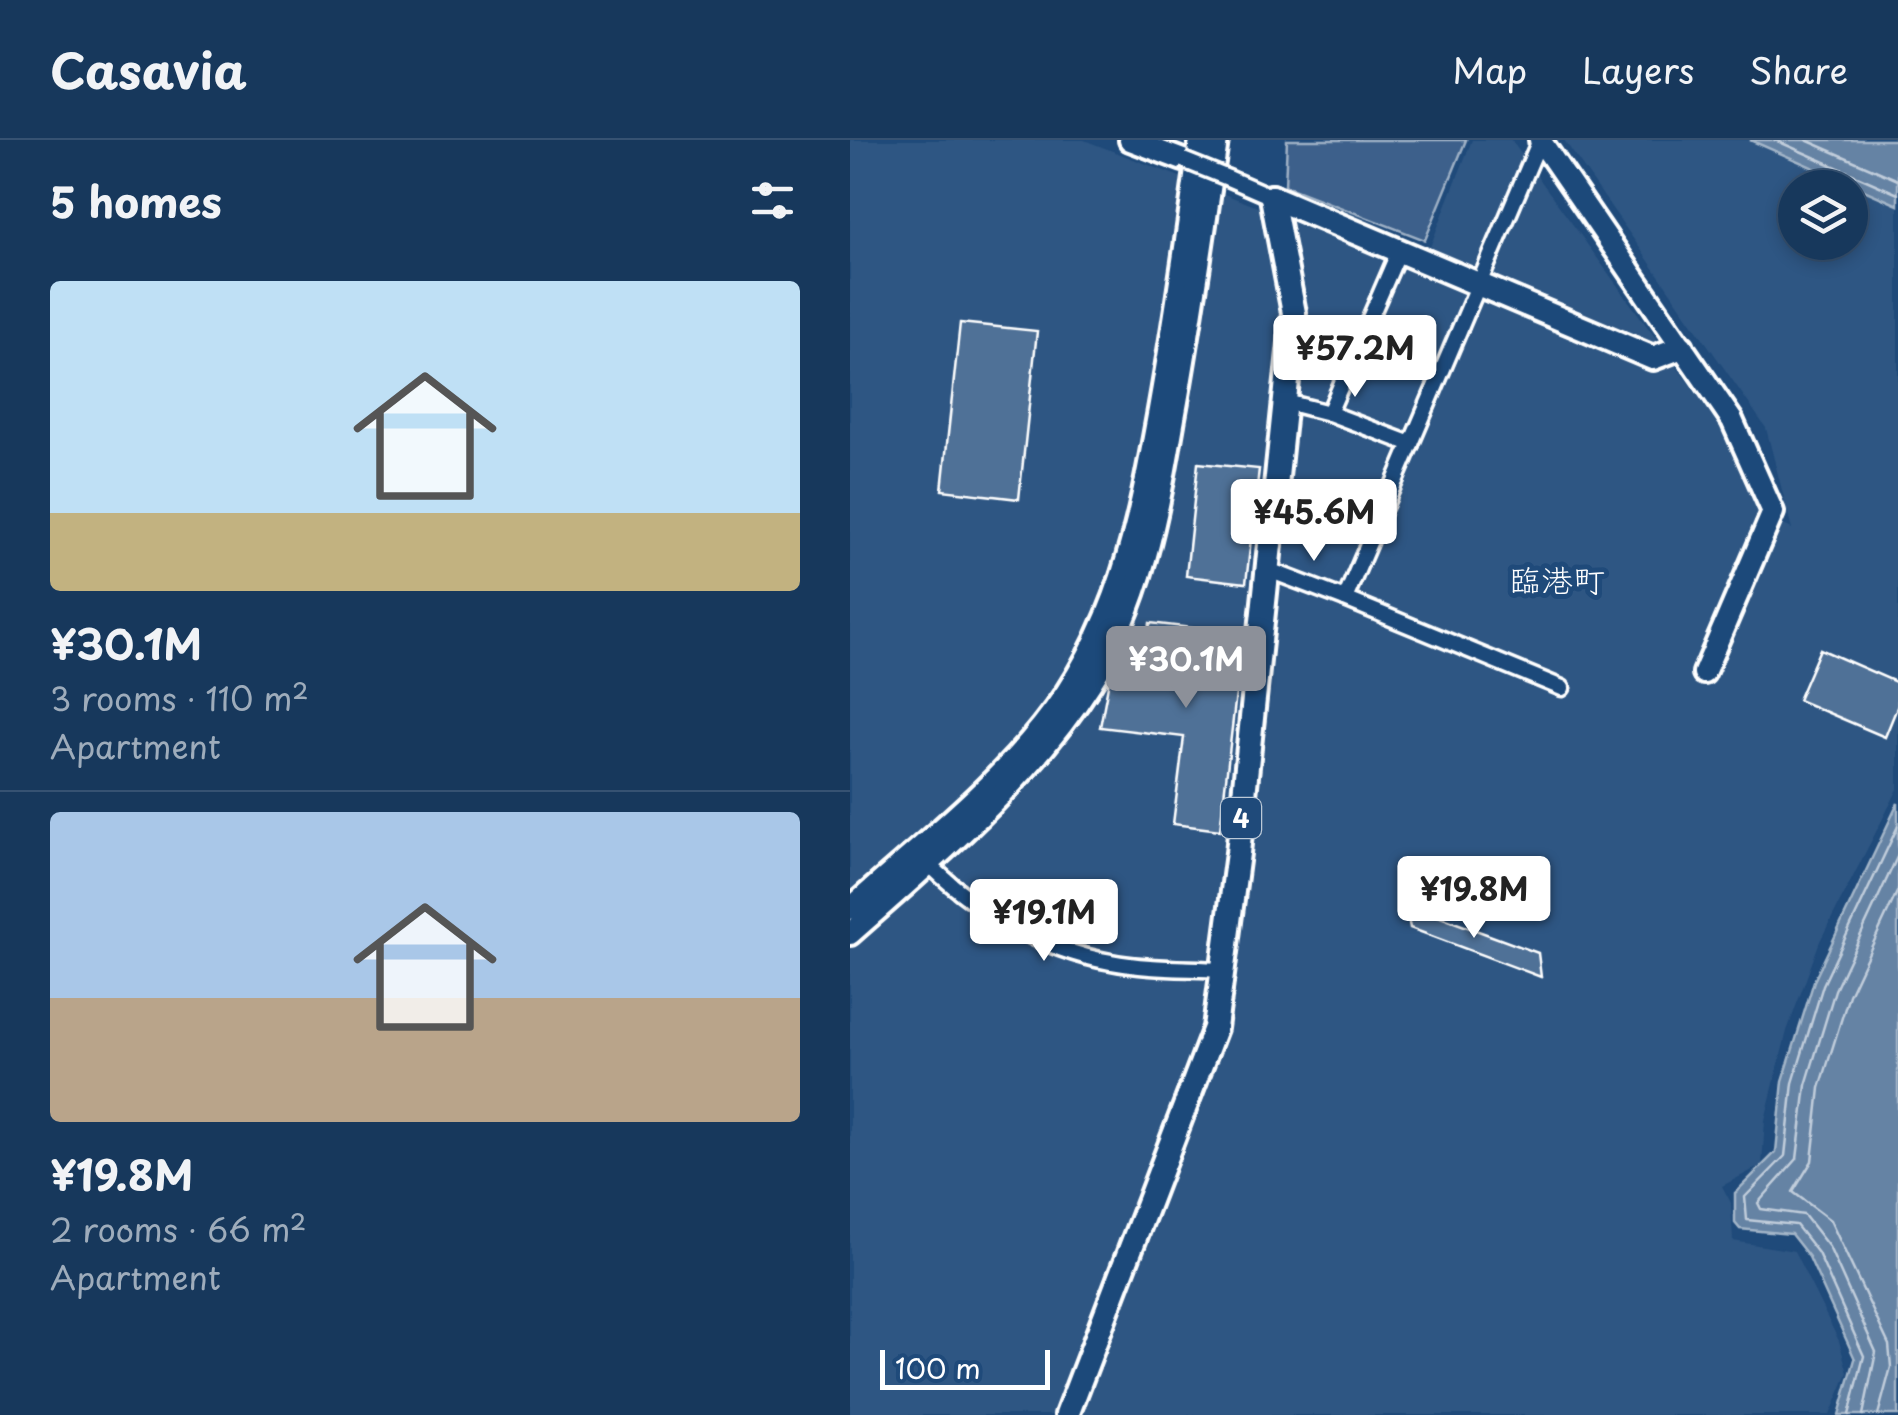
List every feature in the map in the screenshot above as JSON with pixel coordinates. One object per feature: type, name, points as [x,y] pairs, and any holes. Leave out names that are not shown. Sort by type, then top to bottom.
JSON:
[{"type":"main road","points":[[1272,197],[1653,358],[1682,348]]},
{"type":"main road","name":"4","points":[[1067,1415],[1215,1028],[1238,853],[1294,313],[1272,197]]},
{"type":"street","points":[[1130,140],[1272,197]]},
{"type":"street","points":[[850,934],[1042,726],[1080,672],[1112,608],[1139,520],[1172,338],[1200,140]]},
{"type":"street","points":[[850,909],[922,857],[1054,736],[1093,681],[1126,617],[1152,544],[1217,140]]},
{"type":"street","points":[[1345,599],[1540,140]]},
{"type":"street","points":[[1540,140],[1732,420],[1773,512],[1704,673]]},
{"type":"street","points":[[1329,413],[1399,250]]},
{"type":"street","points":[[1286,402],[1329,413],[1410,444]]},
{"type":"street","points":[[1266,569],[1562,688]]},
{"type":"street","points":[[922,857],[987,912],[1054,944],[1110,962],[1220,970]]},
{"type":"shaded area","points":[[850,140],[1084,140],[1421,270],[1472,140],[1511,140],[1728,437],[1758,513],[1792,529],[1766,428],[1564,140],[1750,140],[1818,170],[1778,170],[1778,260],[1868,260],[1868,192],[1898,205],[1898,789],[1820,941],[1787,1031],[1765,1120],[1762,1165],[1722,1186],[1731,1203],[1733,1241],[1794,1251],[1839,1341],[1848,1373],[1830,1415],[850,1415]]},
{"type":"shaded area","points":[[1287,140],[1466,140],[1425,240],[1285,186]]},
{"type":"water","points":[[1750,140],[1898,140],[1898,205],[1868,192],[1868,170],[1818,170]]},
{"type":"water","points":[[1898,803],[1898,1415],[1839,1415],[1855,1359],[1809,1257],[1791,1234],[1740,1229],[1735,1223],[1735,1193],[1776,1152],[1783,1081],[1814,981]]},
{"type":"building","points":[[960,323],[1037,331],[1019,499],[942,490]]},
{"type":"building","points":[[1198,463],[1259,469],[1246,583],[1186,576]]},
{"type":"building","points":[[1150,623],[1243,634],[1220,830],[1173,824],[1184,737],[1100,727],[1109,680],[1142,684]]},
{"type":"building","points":[[1820,649],[1898,683],[1898,705],[1885,737],[1798,700]]},
{"type":"building","points":[[1405,904],[1538,953],[1541,977],[1410,928]]},
{"type":"district","name":"臨港町","points":[[1557,579]]}]
